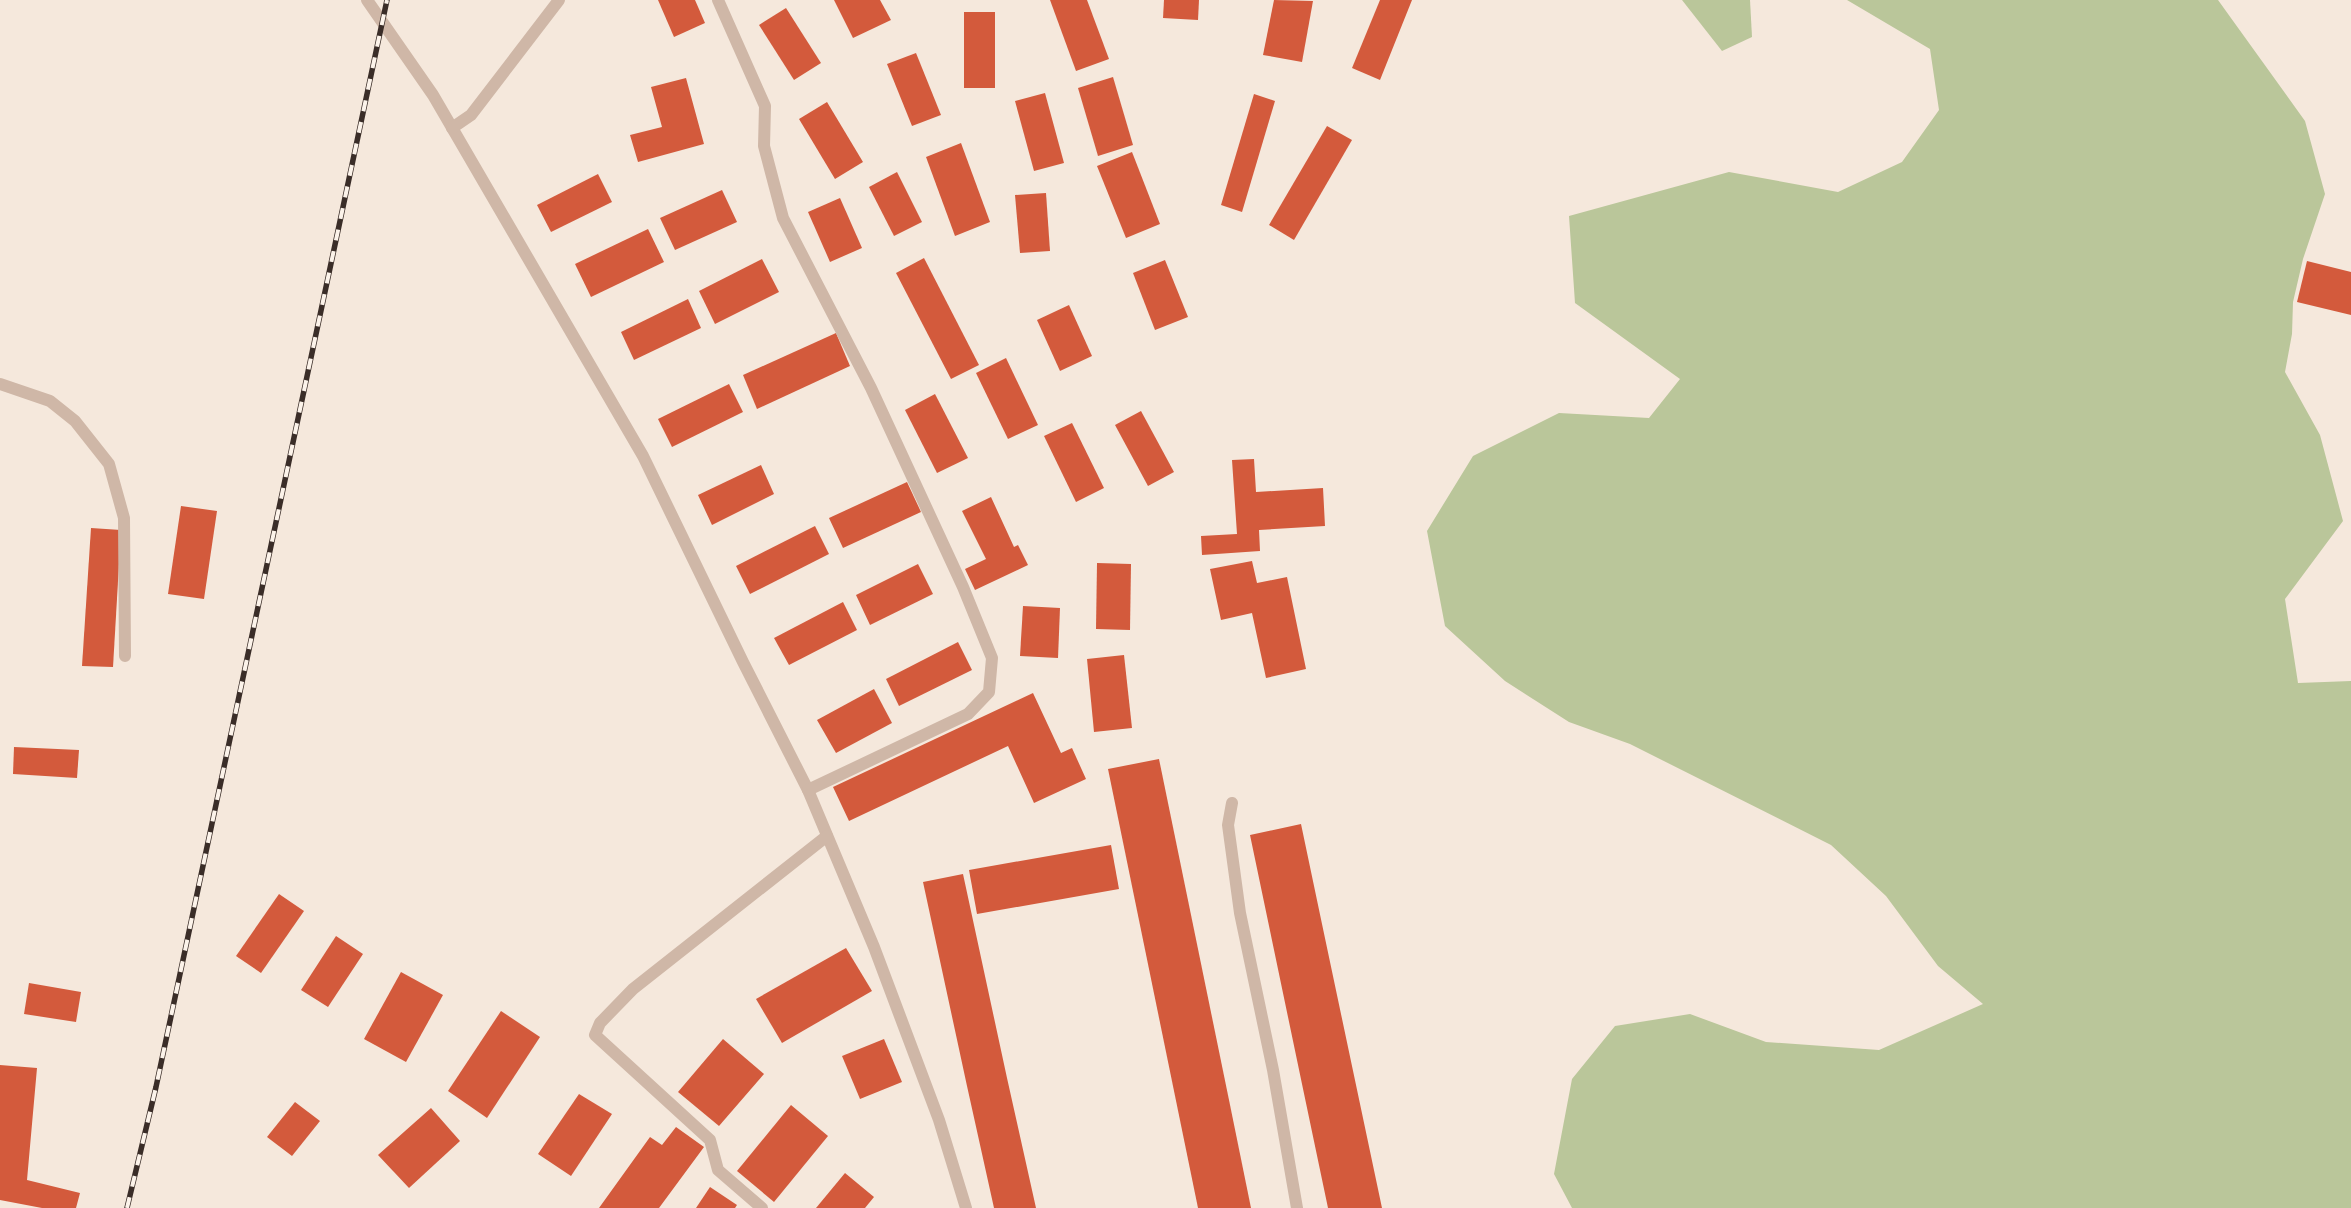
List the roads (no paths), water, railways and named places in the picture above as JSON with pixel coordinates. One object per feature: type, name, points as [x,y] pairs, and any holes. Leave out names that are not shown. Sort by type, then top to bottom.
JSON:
[{"type":"street","points":[[367,0],[433,95],[643,456],[743,662],[808,790],[874,946],[925,1083],[966,1208]]},
{"type":"street","points":[[452,128],[471,115],[559,0]]},
{"type":"street","points":[[718,0],[765,106],[764,146],[783,218],[871,388],[963,587],[992,658],[989,692],[968,714],[808,790]]},
{"type":"street","points":[[0,384],[50,401],[75,421],[109,464],[124,518],[125,656]]},
{"type":"street","points":[[1232,803],[1228,825],[1240,913],[1273,1070],[1298,1208]]},
{"type":"street","points":[[762,1208],[718,1170],[710,1140],[595,1035],[600,1023],[633,989],[827,836]]},
{"type":"railway","points":[[127,1208],[156,1087],[387,0]]}]
